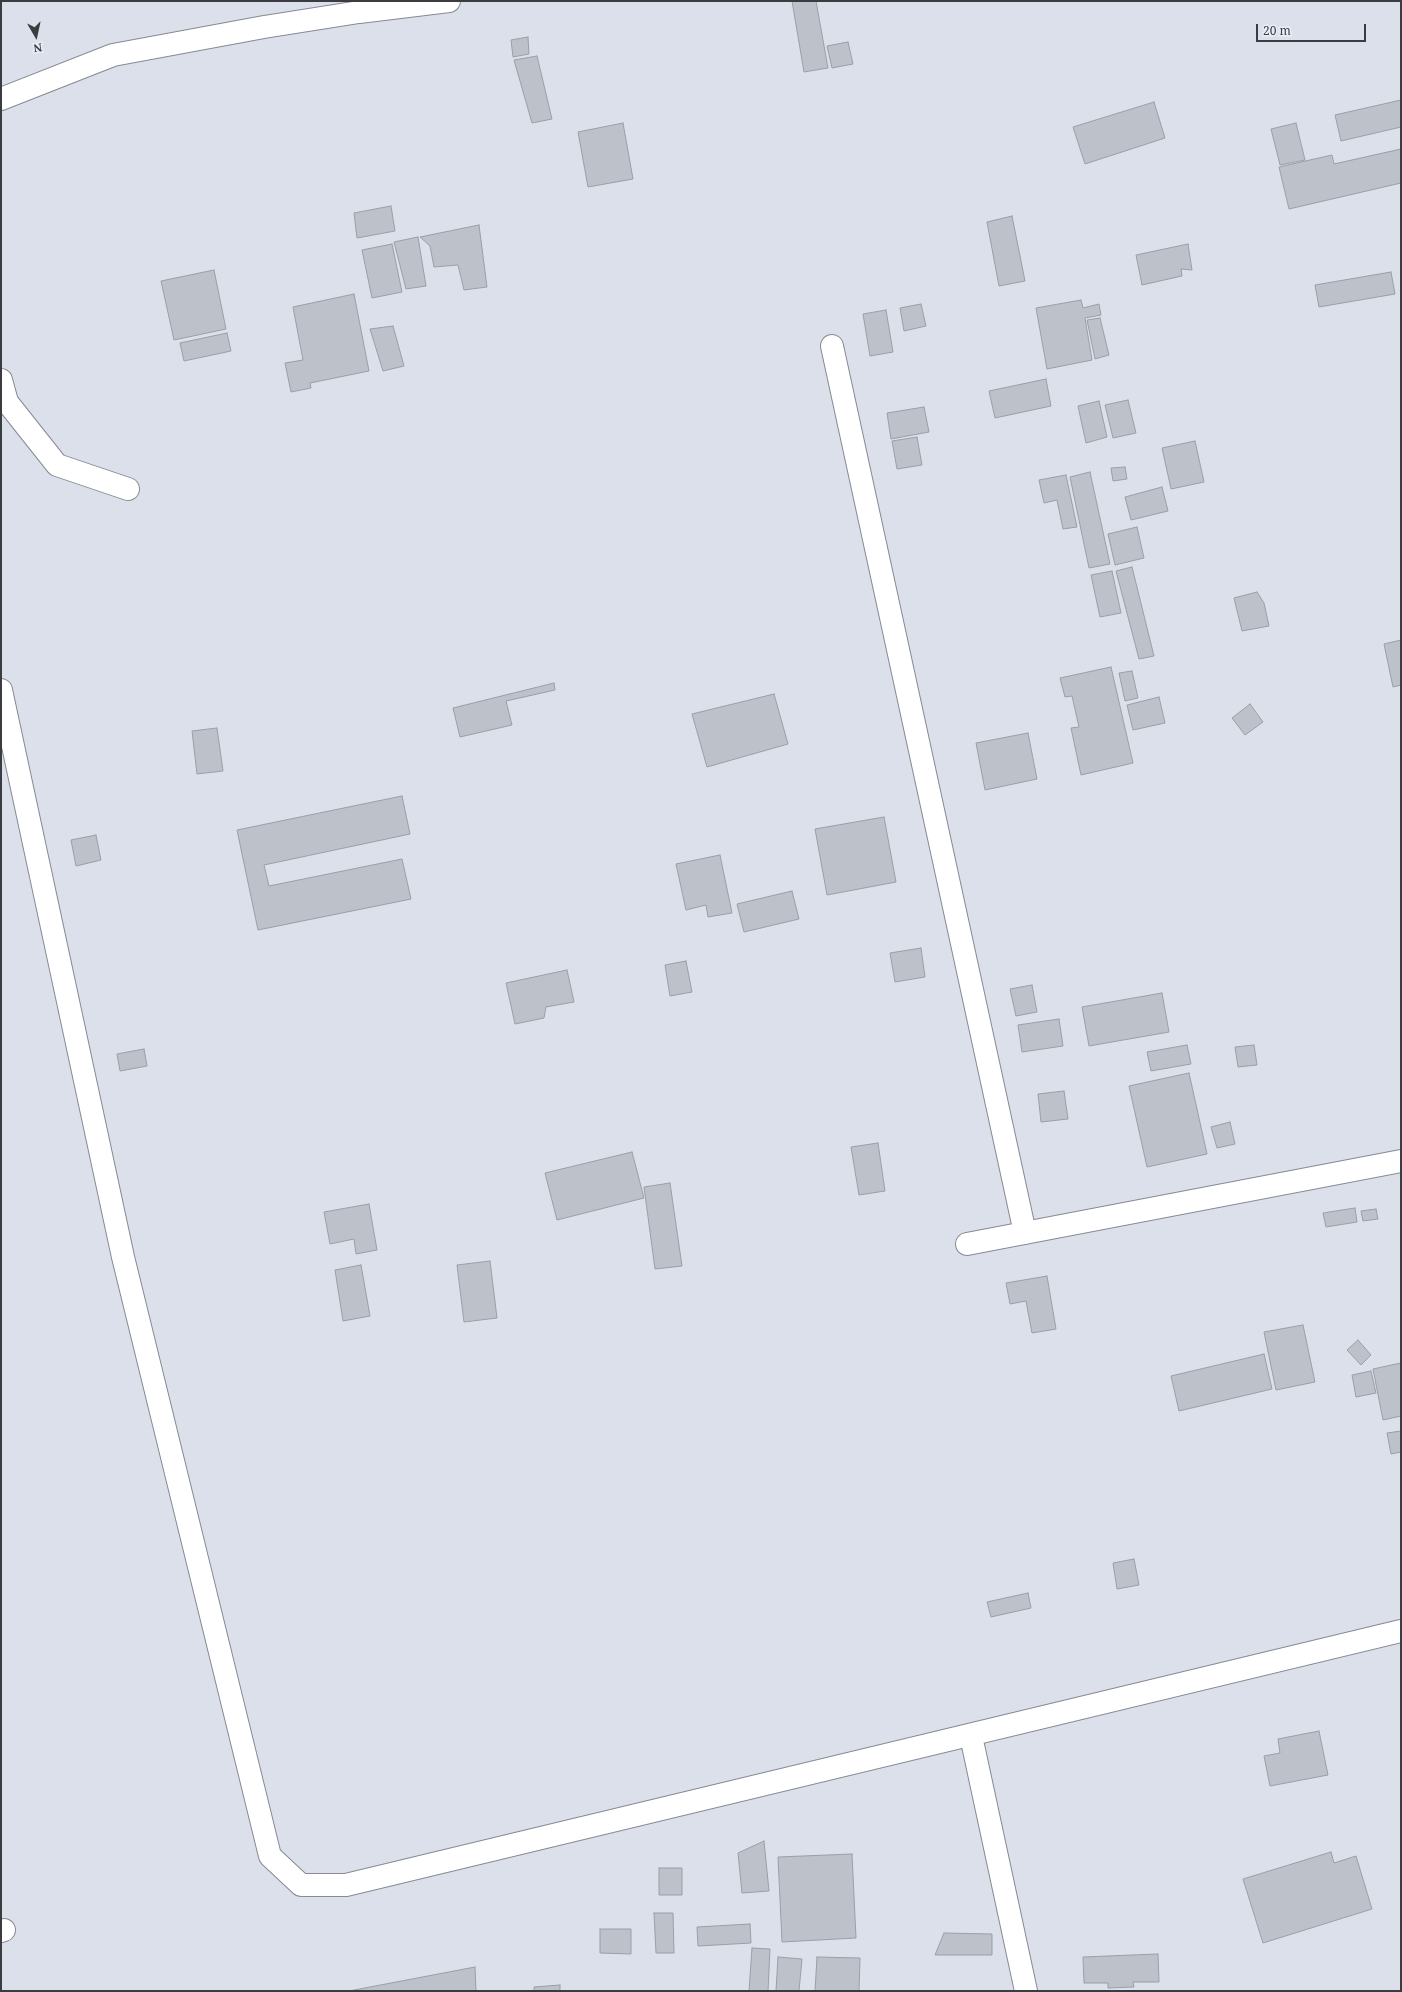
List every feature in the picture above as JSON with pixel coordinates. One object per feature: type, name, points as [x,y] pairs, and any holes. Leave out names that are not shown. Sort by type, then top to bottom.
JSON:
[{"type":"street","points":[[1,99],[113,55],[264,27],[359,12],[449,1]]},
{"type":"street","points":[[832,346],[1024,1233]]},
{"type":"street","points":[[1,380],[7,402],[57,465],[128,489]]},
{"type":"street","points":[[1,690],[123,1257],[270,1856],[301,1885],[346,1885],[971,1736],[1401,1631]]},
{"type":"street","points":[[967,1244],[1401,1161]]},
{"type":"street","points":[[971,1736],[1026,1991]]},
{"type":"building","points":[[792,1],[816,1],[828,68],[804,72]]},
{"type":"building","points":[[528,37],[529,54],[513,57],[511,40]]},
{"type":"building","points":[[848,42],[853,64],[832,68],[827,46]]},
{"type":"building","points":[[537,56],[552,119],[532,123],[514,60]]},
{"type":"building","points":[[1401,100],[1401,127],[1341,141],[1335,115]]},
{"type":"building","points":[[1154,102],[1165,138],[1085,164],[1073,127]]},
{"type":"building","points":[[623,123],[633,179],[588,187],[578,132]]},
{"type":"building","points":[[1296,123],[1305,160],[1280,165],[1271,129]]},
{"type":"building","points":[[1401,149],[1401,183],[1289,209],[1279,167],[1332,155],[1334,164]]},
{"type":"building","points":[[391,206],[395,231],[357,238],[354,213]]},
{"type":"building","points":[[1012,216],[1025,281],[999,286],[987,222]]},
{"type":"building","points":[[479,225],[487,287],[464,290],[458,265],[434,267],[430,246],[420,237]]},
{"type":"building","points":[[418,237],[426,286],[406,289],[394,242]]},
{"type":"building","points":[[392,244],[402,292],[372,298],[362,250]]},
{"type":"building","points":[[1188,244],[1192,270],[1181,269],[1182,276],[1142,285],[1136,255]]},
{"type":"building","points":[[214,270],[226,329],[174,340],[161,281]]},
{"type":"building","points":[[1391,272],[1395,294],[1319,307],[1315,285]]},
{"type":"building","points":[[354,294],[369,371],[310,383],[311,388],[291,392],[285,363],[303,360],[293,307]]},
{"type":"building","points":[[1081,300],[1083,308],[1099,304],[1101,315],[1085,318],[1092,360],[1047,369],[1036,308]]},
{"type":"building","points":[[921,304],[926,326],[904,331],[900,308]]},
{"type":"building","points":[[886,310],[893,352],[870,356],[863,314]]},
{"type":"building","points":[[1100,318],[1109,355],[1095,359],[1087,320]]},
{"type":"building","points":[[393,326],[404,366],[383,371],[370,329]]},
{"type":"building","points":[[227,333],[231,351],[184,361],[180,343]]},
{"type":"building","points":[[1046,379],[1051,406],[995,418],[989,391]]},
{"type":"building","points":[[1128,400],[1136,433],[1113,438],[1105,405]]},
{"type":"building","points":[[1099,401],[1107,437],[1086,443],[1078,406]]},
{"type":"building","points":[[924,407],[929,432],[891,439],[887,413]]},
{"type":"building","points":[[917,437],[922,465],[897,469],[892,441]]},
{"type":"building","points":[[1195,441],[1204,482],[1171,489],[1162,448]]},
{"type":"building","points":[[1125,467],[1127,479],[1113,481],[1111,468]]},
{"type":"building","points":[[1090,472],[1110,564],[1089,568],[1070,477]]},
{"type":"building","points":[[1066,475],[1077,527],[1063,529],[1057,500],[1044,503],[1039,480]]},
{"type":"building","points":[[1162,487],[1168,511],[1131,520],[1125,497]]},
{"type":"building","points":[[1137,527],[1144,558],[1115,565],[1108,534]]},
{"type":"building","points":[[1132,567],[1154,656],[1139,659],[1116,571]]},
{"type":"building","points":[[1112,571],[1121,613],[1100,617],[1091,575]]},
{"type":"building","points":[[1257,592],[1264,603],[1269,626],[1242,631],[1234,598]]},
{"type":"building","points":[[1401,640],[1401,685],[1393,687],[1384,644]]},
{"type":"building","points":[[1111,667],[1133,763],[1081,775],[1071,728],[1079,727],[1072,696],[1065,697],[1060,678]]},
{"type":"building","points":[[1132,671],[1138,698],[1125,701],[1119,673]]},
{"type":"building","points":[[554,683],[555,690],[506,701],[512,725],[460,737],[453,708]]},
{"type":"building","points":[[774,694],[788,744],[707,767],[692,714]]},
{"type":"building","points":[[1159,697],[1165,723],[1133,730],[1127,705]]},
{"type":"building","points":[[1250,704],[1263,722],[1245,735],[1232,718]]},
{"type":"building","points":[[217,728],[223,771],[197,774],[192,731]]},
{"type":"building","points":[[1028,733],[1037,779],[985,790],[976,743]]},
{"type":"building","points":[[402,796],[410,834],[264,865],[269,886],[402,859],[411,899],[258,930],[237,830]]},
{"type":"building","points":[[884,817],[896,882],[827,895],[815,829]]},
{"type":"building","points":[[96,835],[101,860],[76,866],[71,840]]},
{"type":"building","points":[[720,855],[732,913],[708,917],[706,905],[686,910],[676,864]]},
{"type":"building","points":[[792,891],[799,919],[744,932],[737,904]]},
{"type":"building","points":[[921,948],[925,977],[895,982],[890,953]]},
{"type":"building","points":[[686,961],[692,992],[670,996],[665,965]]},
{"type":"building","points":[[567,970],[574,1002],[546,1007],[544,1018],[515,1024],[506,983]]},
{"type":"building","points":[[1032,985],[1037,1012],[1016,1016],[1010,989]]},
{"type":"building","points":[[1162,993],[1169,1032],[1089,1046],[1082,1007]]},
{"type":"building","points":[[1059,1019],[1063,1046],[1022,1052],[1018,1025]]},
{"type":"building","points":[[1187,1045],[1191,1064],[1151,1071],[1147,1052]]},
{"type":"building","points":[[1254,1045],[1257,1065],[1238,1067],[1235,1047]]},
{"type":"building","points":[[144,1049],[147,1066],[120,1071],[117,1054]]},
{"type":"building","points":[[1189,1073],[1207,1154],[1147,1167],[1129,1086]]},
{"type":"building","points":[[1064,1091],[1068,1119],[1041,1122],[1038,1094]]},
{"type":"building","points":[[1230,1122],[1235,1144],[1217,1148],[1211,1127]]},
{"type":"building","points":[[878,1143],[885,1191],[859,1195],[851,1147]]},
{"type":"building","points":[[632,1152],[644,1198],[557,1220],[545,1173]]},
{"type":"building","points":[[670,1183],[682,1266],[655,1269],[644,1187]]},
{"type":"building","points":[[369,1204],[377,1250],[356,1254],[354,1239],[330,1244],[324,1212]]},
{"type":"building","points":[[1355,1208],[1357,1222],[1326,1227],[1323,1213]]},
{"type":"building","points":[[1376,1209],[1378,1219],[1363,1221],[1361,1211]]},
{"type":"building","points":[[490,1261],[497,1318],[464,1322],[457,1265]]},
{"type":"building","points":[[361,1265],[370,1316],[343,1321],[335,1270]]},
{"type":"building","points":[[1047,1276],[1056,1329],[1032,1333],[1026,1301],[1010,1304],[1006,1283]]},
{"type":"building","points":[[1303,1325],[1315,1382],[1276,1390],[1264,1332]]},
{"type":"building","points":[[1358,1340],[1371,1355],[1361,1365],[1347,1350]]},
{"type":"building","points":[[1264,1354],[1272,1389],[1179,1411],[1171,1376]]},
{"type":"building","points":[[1401,1363],[1401,1416],[1383,1420],[1373,1369]]},
{"type":"building","points":[[1371,1371],[1376,1393],[1356,1397],[1352,1375]]},
{"type":"building","points":[[1401,1431],[1401,1452],[1391,1454],[1387,1433]]},
{"type":"building","points":[[1134,1559],[1139,1585],[1117,1589],[1113,1563]]},
{"type":"building","points":[[1028,1593],[1031,1608],[991,1617],[987,1602]]},
{"type":"building","points":[[1319,1731],[1328,1775],[1270,1786],[1264,1756],[1280,1753],[1278,1739]]},
{"type":"building","points":[[764,1841],[769,1891],[742,1893],[738,1853]]},
{"type":"building","points":[[1331,1852],[1334,1863],[1356,1856],[1372,1909],[1263,1943],[1243,1879]]},
{"type":"building","points":[[852,1854],[856,1938],[782,1942],[778,1857]]},
{"type":"building","points":[[659,1868],[682,1868],[682,1895],[659,1895]]},
{"type":"building","points":[[654,1913],[673,1913],[674,1953],[656,1953]]},
{"type":"building","points":[[750,1924],[751,1943],[698,1946],[697,1927]]},
{"type":"building","points":[[600,1929],[631,1929],[631,1954],[600,1953]]},
{"type":"building","points":[[944,1933],[992,1934],[992,1955],[935,1955]]},
{"type":"building","points":[[752,1948],[770,1949],[768,1991],[749,1991]]},
{"type":"building","points":[[1158,1954],[1159,1982],[1133,1982],[1134,1987],[1108,1988],[1108,1983],[1084,1983],[1083,1957]]},
{"type":"building","points":[[778,1957],[802,1959],[799,1991],[776,1991]]},
{"type":"building","points":[[817,1957],[860,1958],[859,1991],[815,1991]]},
{"type":"building","points":[[475,1967],[476,1991],[349,1991]]},
{"type":"building","points":[[560,1985],[560,1991],[534,1991],[534,1987]]}]
